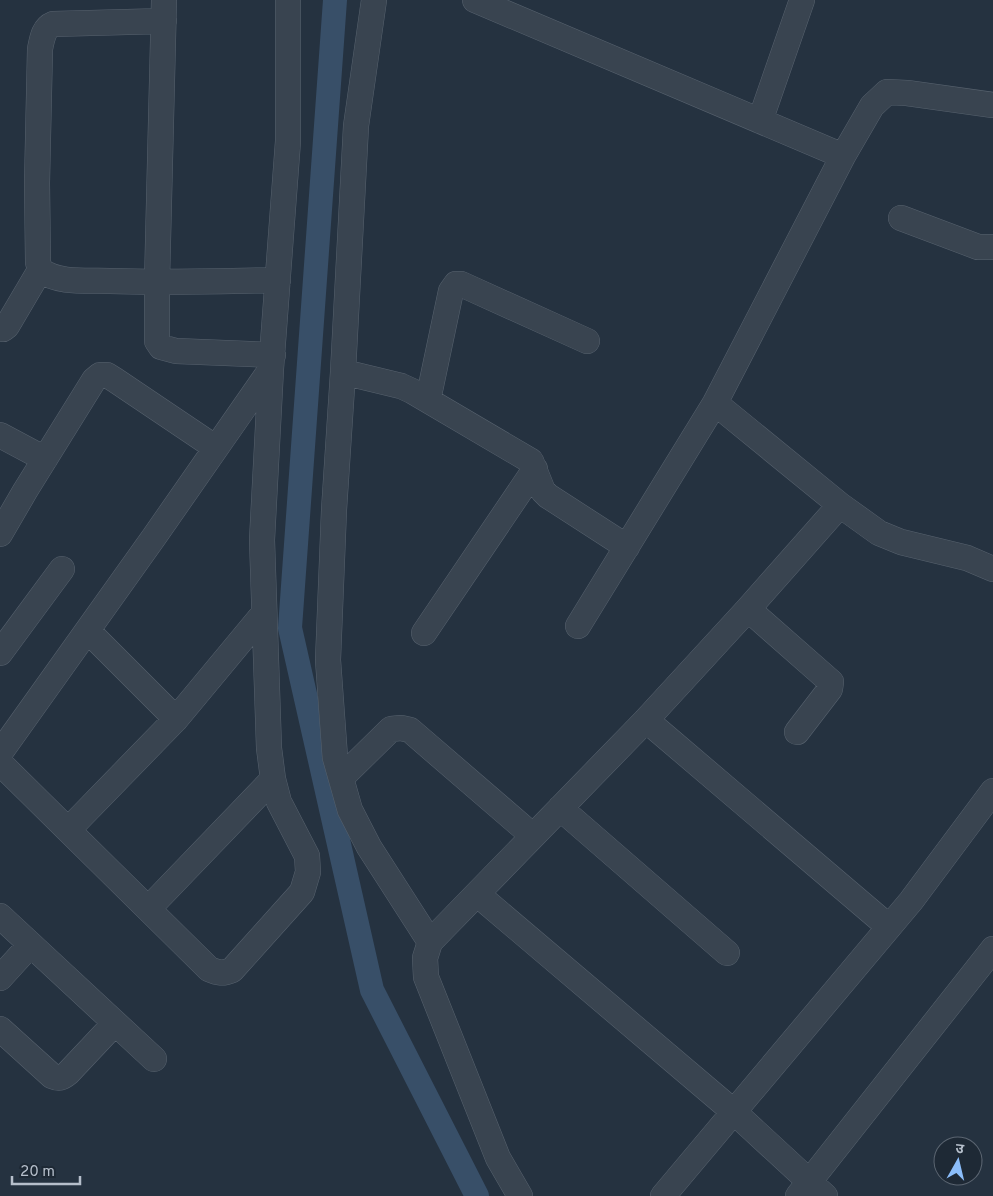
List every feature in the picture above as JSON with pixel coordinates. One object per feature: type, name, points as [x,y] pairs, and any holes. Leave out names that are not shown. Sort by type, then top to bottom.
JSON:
[{"type":"street","points":[[0,763],[209,969],[224,974],[232,970],[302,892],[308,872],[307,856],[280,802],[273,779],[269,748],[262,540],[272,362],[288,141],[288,0]]},
{"type":"street","points":[[374,0],[356,126],[334,510],[328,660],[335,757],[350,810],[369,847],[430,942]]},
{"type":"street","points":[[476,0],[843,156]]},
{"type":"street","points":[[760,121],[802,0]]},
{"type":"street","points":[[272,362],[176,350],[162,347],[158,342],[157,282],[164,11],[48,26],[40,49],[37,183],[38,262],[40,270],[46,275],[67,280],[157,282],[278,280]]},
{"type":"street","points":[[578,626],[715,403],[843,156],[872,106],[887,92],[993,104]]},
{"type":"street","points":[[901,218],[978,247],[993,247]]},
{"type":"street","points":[[0,328],[3,329],[8,326],[40,270]]},
{"type":"street","points":[[428,400],[450,290],[456,284],[461,284],[587,341]]},
{"type":"street","points":[[0,753],[216,448],[272,362]]},
{"type":"street","points":[[343,372],[401,386],[531,461],[543,491],[548,496],[627,547]]},
{"type":"street","points":[[3,523],[94,380],[100,375],[115,380],[216,448]]},
{"type":"street","points":[[715,403],[840,505],[879,533],[967,558],[993,569]]},
{"type":"street","points":[[0,434],[45,459]]},
{"type":"street","points":[[424,632],[535,469]]},
{"type":"street","points":[[520,1196],[498,1158],[426,977],[425,958],[430,942],[646,720],[840,505]]},
{"type":"street","points":[[0,653],[62,569]]},
{"type":"street","points":[[748,609],[831,682],[830,689],[797,732]]},
{"type":"street","points":[[68,830],[176,719],[264,613]]},
{"type":"street","points":[[88,631],[176,719]]},
{"type":"street","points":[[646,720],[889,927]]},
{"type":"street","points":[[341,778],[391,729],[401,728],[410,730],[533,836]]},
{"type":"street","points":[[148,909],[273,779]]},
{"type":"street","points":[[663,1196],[911,901],[993,790]]},
{"type":"street","points":[[560,808],[727,953]]},
{"type":"street","points":[[477,894],[734,1112],[811,1191],[993,949]]},
{"type":"street","points":[[0,916],[154,1060]]},
{"type":"street","points":[[0,978],[30,945]]},
{"type":"street","points":[[0,1029],[52,1076],[63,1078],[115,1024]]},
{"type":"waterway","points":[[335,0],[290,628],[372,990],[477,1196]]}]
